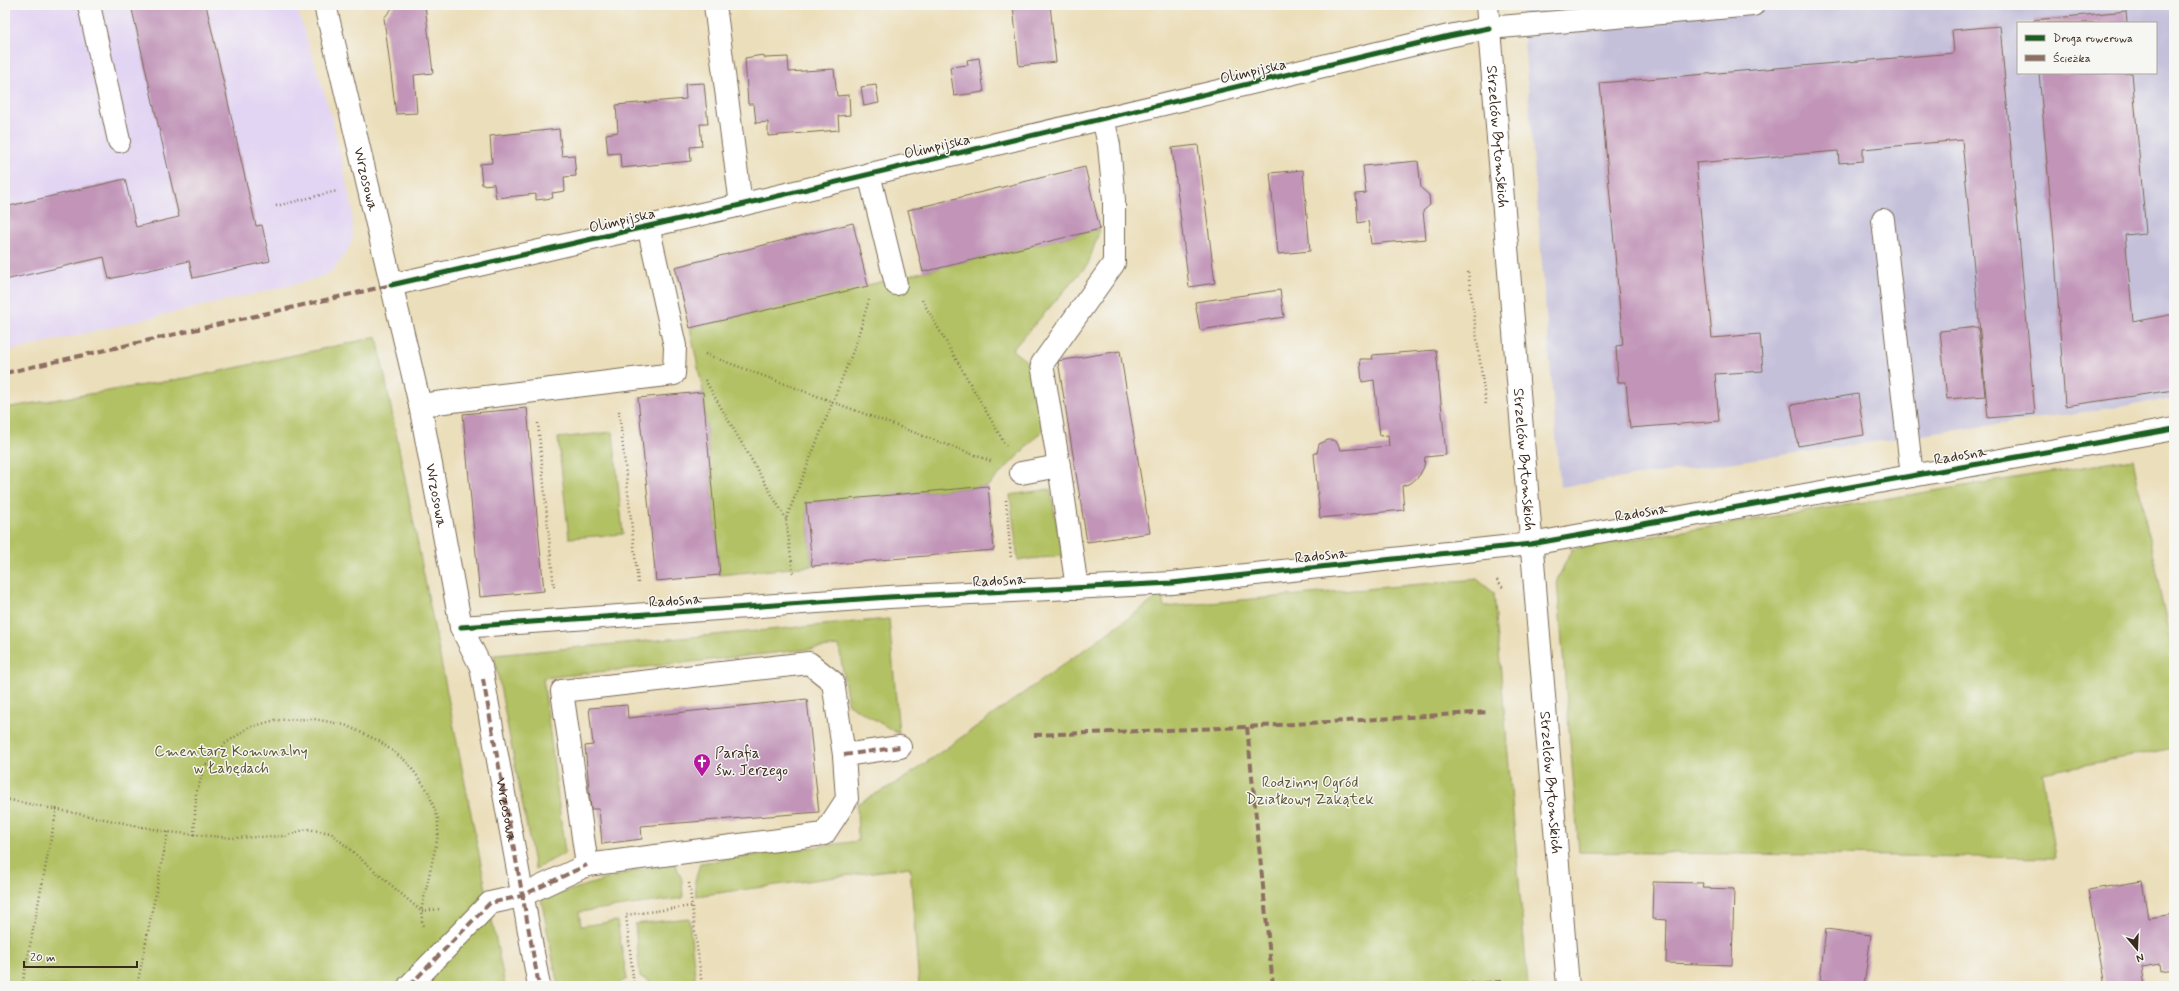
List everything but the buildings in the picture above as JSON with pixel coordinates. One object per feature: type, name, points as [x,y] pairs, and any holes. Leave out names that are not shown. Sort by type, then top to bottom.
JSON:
[{"type":"street","points":[[90,5],[119,141]]},
{"type":"street","name":"Wrzosowa","points":[[325,5],[420,405],[461,627],[481,667],[521,896],[539,986]]},
{"type":"street","points":[[715,5],[741,204]]},
{"type":"street","name":"Strzelców Bytomskich","points":[[1487,5],[1568,986]]},
{"type":"street","name":"Olimpijska","points":[[391,285],[870,174],[1449,36],[1489,28],[1753,5]]},
{"type":"street","points":[[1077,588],[1042,364],[1114,263],[1114,200],[1109,145],[1103,118]]},
{"type":"street","points":[[870,174],[896,284]]},
{"type":"street","points":[[1883,220],[1912,476]]},
{"type":"street","points":[[420,405],[674,374],[675,346],[648,226]]},
{"type":"street","name":"Radosna","points":[[461,627],[890,597],[1172,583],[1531,544],[2174,429]]},
{"type":"street","points":[[1021,473],[1059,466]]},
{"type":"street","points":[[409,986],[490,903],[521,896],[587,865],[824,834],[847,799],[844,755],[833,682],[808,663],[562,691],[587,865]]},
{"type":"street","points":[[844,755],[900,747]]},
{"type":"path","points":[[276,206],[345,189]]},
{"type":"path","points":[[1468,272],[1486,406]]},
{"type":"path","points":[[786,519],[855,346],[870,297],[896,284],[913,284],[1021,473]]},
{"type":"path","points":[[700,352],[1021,473]]},
{"type":"path","points":[[704,379],[786,519],[794,576]]},
{"type":"path","points":[[615,381],[638,585]]},
{"type":"path","points":[[534,390],[554,591]]},
{"type":"path","points":[[1011,560],[1006,494],[1021,473]]},
{"type":"path","points":[[194,834],[196,794],[205,766],[226,743],[248,728],[275,720],[314,719],[345,725],[378,741],[407,762],[428,791],[438,819],[438,836],[421,911],[427,967]]},
{"type":"path","points":[[5,799],[57,808],[168,832],[232,838],[285,836],[307,829],[331,833],[421,911],[490,903]]},
{"type":"path","points":[[22,986],[57,808]]},
{"type":"path","points":[[137,986],[168,832]]},
{"type":"path","points":[[685,852],[702,986]]},
{"type":"path","points":[[634,986],[626,915],[692,906]]},
{"type":"shaded area","points":[[5,5],[296,5],[332,118],[352,207],[353,237],[349,248],[335,268],[326,275],[304,282],[5,352]]},
{"type":"shaded area","points":[[1521,5],[2174,5],[2174,399],[1560,487]]},
{"type":"green space","points":[[1100,229],[1088,264],[1012,350],[1033,366],[1043,430],[988,486],[806,503],[812,566],[720,575],[703,392],[690,328]]},
{"type":"green space","name":"Cmentarz Komunalny w Łabędach","points":[[377,337],[505,986],[5,986],[5,408],[198,376]]},
{"type":"green space","points":[[613,432],[623,534],[569,538],[558,438]]},
{"type":"green space","points":[[2133,459],[2174,660],[2174,748],[2042,773],[2055,858],[1579,852],[1557,580],[1572,549]]},
{"type":"green space","points":[[1050,489],[1063,556],[1018,560],[1010,495]]},
{"type":"green space","name":"Rodzinny Ogród Działkowy Zakątek","points":[[1477,579],[1494,593],[1528,986],[919,986],[910,867],[696,896],[695,882],[700,863],[858,841],[857,804],[903,779],[1162,594],[1164,607]]},
{"type":"green space","points":[[889,619],[899,734],[848,704],[839,646],[543,678],[565,853],[535,869],[494,655]]},
{"type":"green space","points":[[675,863],[682,880],[683,898],[579,912],[581,926],[617,921],[627,979],[613,986],[558,986],[541,898],[641,869]]},
{"type":"green space","points":[[689,918],[696,986],[656,986],[640,977],[635,924]]},
{"type":"marked path","points":[[5,373],[391,285]]},
{"type":"marked path","points":[[483,679],[539,986]]},
{"type":"marked path","points":[[1034,735],[1247,727],[1489,712]]},
{"type":"marked path","points":[[1247,727],[1273,986]]},
{"type":"marked path","points":[[844,755],[900,747]]},
{"type":"marked path","points":[[409,986],[490,903],[521,896],[587,865]]},
{"type":"marked path","points":[[1435,986],[1502,982]]},
{"type":"cycle path","points":[[391,285],[732,207],[1449,36],[1489,28]]},
{"type":"cycle path","points":[[461,627],[889,597],[1172,583],[1531,544],[2174,429]]},
{"type":"place","name":"Parafia św. Jerzego","points":[[702,777]]}]
